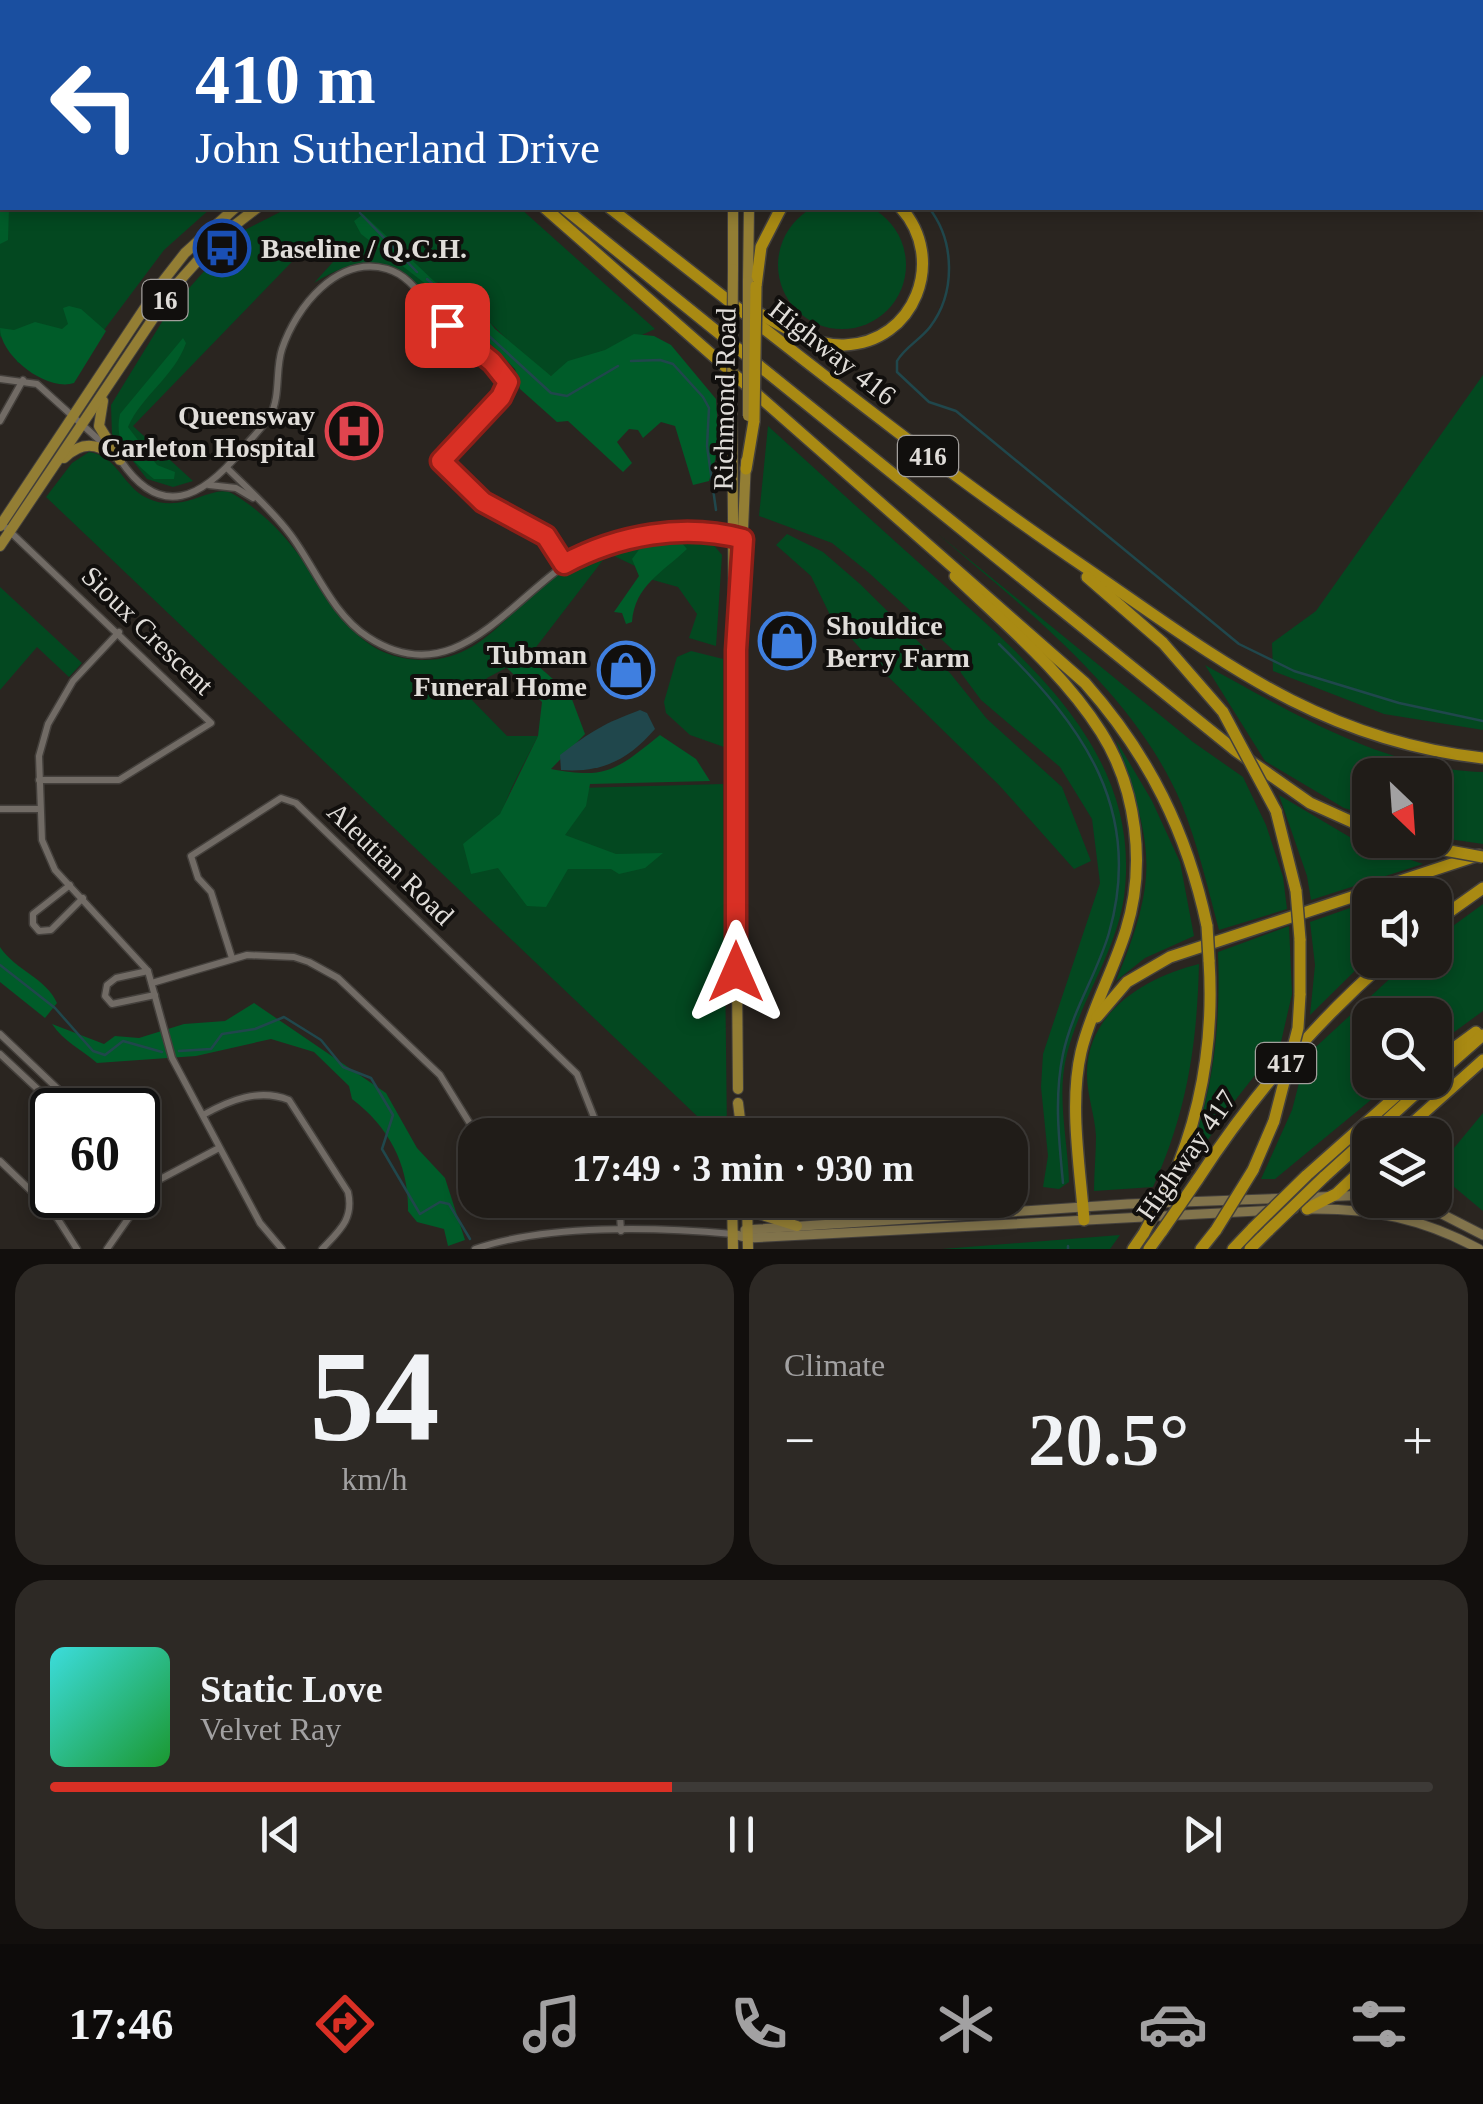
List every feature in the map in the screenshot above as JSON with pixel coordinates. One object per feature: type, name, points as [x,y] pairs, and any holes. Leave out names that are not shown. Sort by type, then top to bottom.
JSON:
[{"type":"highway","points":[[546,210],[1029,631],[1118,720],[1145,760],[1180,828],[1206,926],[1212,1004],[1204,1077],[1170,1184],[1134,1249]]},
{"type":"highway","points":[[566,210],[1261,770],[1310,803],[1352,822]]},
{"type":"highway","name":"Highway 416","points":[[613,210],[905,439],[1030,530]]},
{"type":"highway","points":[[746,469],[751,418],[752,284],[762,247],[781,210]]},
{"type":"highway","points":[[705,282],[807,338],[843,345],[868,341],[900,322],[920,288],[922,248],[902,210]]},
{"type":"highway","points":[[862,486],[1060,679],[1101,732],[1118,765],[1135,834],[1135,888],[1126,930],[1084,1042],[1077,1084],[1084,1213]]},
{"type":"highway","points":[[1030,530],[1163,644],[1222,712],[1276,812],[1296,890],[1300,939],[1298,1028],[1274,1121],[1253,1170],[1202,1249]]},
{"type":"highway","points":[[1030,530],[1227,666],[1315,715],[1407,745],[1483,758]]},
{"type":"highway","points":[[1452,851],[1483,856]]},
{"type":"highway","points":[[1084,1042],[1112,998],[1157,962],[1483,856]]},
{"type":"highway","points":[[1452,910],[1483,888]]},
{"type":"highway","name":"Highway 417","points":[[1149,1249],[1238,1120],[1316,1027],[1368,978]]},
{"type":"highway","points":[[1452,1050],[1483,1027]]},
{"type":"highway","points":[[1452,1062],[1483,1035]]},
{"type":"highway","points":[[1419,1118],[1483,1060]]},
{"type":"highway","points":[[1233,1249],[1306,1176],[1394,1098]]},
{"type":"highway","points":[[1250,1249],[1411,1098]]},
{"type":"highway","points":[[1307,1209],[1336,1194],[1352,1179]]},
{"type":"main road","name":"16","points":[[0,546],[4,527],[72,414],[172,269],[233,210]]},
{"type":"main road","name":"16","points":[[4,527],[43,481],[186,272],[228,229],[253,210]]},
{"type":"main road","points":[[725,210],[733,263]]},
{"type":"main road","name":"Richmond Road","points":[[733,210],[738,1118]]},
{"type":"main road","name":"Richmond Road","points":[[749,210],[752,284]]},
{"type":"main road","points":[[119,368],[98,415],[102,432],[120,460]]},
{"type":"main road","points":[[43,481],[69,454],[85,445],[100,446],[120,460]]},
{"type":"main road","name":"Richmond Road","points":[[737,537],[746,469]]},
{"type":"main road","points":[[732,1234],[748,1239],[1352,1195]]},
{"type":"main road","points":[[748,1239],[797,1226],[1084,1213],[1307,1209],[1387,1213],[1422,1222],[1479,1249]]},
{"type":"main road","points":[[732,1218],[733,1249]]},
{"type":"main road","points":[[768,1218],[797,1226]]},
{"type":"main road","points":[[1450,1218],[1483,1235]]},
{"type":"street","points":[[0,380],[23,380],[46,390],[140,484],[159,496],[181,497],[208,485],[227,468],[271,413],[282,348],[309,300],[342,273],[386,269],[414,286],[447,325],[492,362],[508,382],[501,397],[441,461],[483,502],[546,536],[564,564]]},
{"type":"street","points":[[0,421],[23,380]]},
{"type":"street","points":[[227,468],[289,532],[355,627],[378,643],[405,652],[437,653],[472,641],[564,564],[595,548],[645,535],[737,537]]},
{"type":"street","points":[[208,485],[236,488],[258,501]]},
{"type":"street","name":"Sioux Crescent","points":[[4,527],[211,723],[119,780],[39,780]]},
{"type":"street","points":[[119,632],[73,681],[55,709],[39,756],[38,809],[47,858],[148,971],[172,1058],[260,1223],[282,1249]]},
{"type":"street","name":"Aleutian Road","points":[[232,958],[211,892],[198,878],[191,856],[267,804],[282,798],[296,803],[577,1074],[594,1118]]},
{"type":"street","points":[[0,809],[38,809]]},
{"type":"street","points":[[70,885],[33,914],[32,924],[40,931],[51,930],[83,898]]},
{"type":"street","points":[[152,983],[232,958],[294,957],[338,978],[440,1075],[467,1118]]},
{"type":"street","points":[[148,971],[116,978],[107,985],[105,996],[112,1004],[122,1005],[155,994]]},
{"type":"street","points":[[0,1034],[56,1088]]},
{"type":"street","points":[[0,1054],[36,1088]]},
{"type":"street","points":[[44,1088],[50,1082]]},
{"type":"street","points":[[203,1115],[232,1099],[274,1094],[290,1100],[348,1192],[352,1208],[346,1224],[322,1249]]},
{"type":"street","points":[[160,1183],[219,1148]]},
{"type":"street","points":[[0,1161],[54,1213],[77,1249]]},
{"type":"street","points":[[107,1249],[129,1218]]},
{"type":"street","points":[[620,1218],[621,1231]]},
{"type":"street","points":[[475,1249],[502,1240],[621,1231],[732,1234]]},
{"type":"green space","points":[[0,210],[209,210],[164,250],[65,382],[17,362],[15,349],[0,336]]},
{"type":"green space","points":[[0,210],[9,210],[8,240],[0,244]]},
{"type":"green space","points":[[284,210],[522,210],[655,329],[551,376],[536,368],[451,284],[435,282],[424,290],[397,270],[370,263],[343,268],[314,283],[333,262],[312,241],[133,426],[193,481],[173,487],[147,479],[112,434],[111,405],[168,312],[237,234]]},
{"type":"green space","points":[[808,210],[876,210],[896,229],[905,252],[902,290],[888,311],[867,325],[842,329],[817,325],[796,311],[782,290],[778,265],[782,240],[796,219]]},
{"type":"green space","points":[[363,214],[435,282],[465,291],[495,329],[551,376],[568,361],[605,350],[634,334],[654,336],[671,345],[716,399],[719,447],[709,481],[693,485],[675,426],[661,422],[643,438],[638,430],[629,429],[617,442],[632,463],[623,472],[568,421],[557,422],[520,389],[515,369],[449,302],[361,234],[354,221]]},
{"type":"green space","points":[[63,308],[81,309],[106,331],[74,383],[63,384],[39,377],[16,360],[2,339],[0,328],[14,330],[35,322],[62,329],[68,324]]},
{"type":"green space","points":[[183,338],[186,343],[181,355],[128,427],[157,465],[175,472],[174,479],[154,479],[132,459],[122,443],[120,414]]},
{"type":"green space","points":[[1483,375],[1483,730],[1384,714],[1273,671],[1272,643],[1316,611]]},
{"type":"green space","points":[[768,426],[973,611],[1042,680],[1073,717],[1098,756],[1116,799],[1125,846],[1124,897],[1114,937],[1067,1054],[1063,1102],[1069,1182],[1059,1189],[1043,1187],[1048,1156],[1041,1087],[1043,1054],[1100,883],[1092,819],[1060,767],[981,700],[961,673],[953,650],[868,572],[832,543],[759,516]]},
{"type":"green space","points":[[89,452],[99,454],[139,493],[160,503],[216,492],[233,494],[263,516],[289,543],[350,627],[379,650],[398,657],[448,657],[472,646],[552,577],[574,563],[599,556],[603,560],[530,655],[487,678],[472,700],[507,736],[538,736],[515,780],[500,821],[501,861],[510,882],[527,904],[577,788],[723,784],[727,1118],[699,1118],[46,497],[72,463]]},
{"type":"green space","points":[[787,534],[823,552],[860,584],[950,673],[987,719],[1062,787],[1091,861],[1074,869],[999,785],[867,656],[830,615],[811,576],[776,545]]},
{"type":"green space","points":[[938,534],[1193,742],[1243,777],[1266,825],[1283,877],[1287,909],[1219,930],[1182,805],[1137,726],[1076,656]]},
{"type":"green space","points":[[644,542],[712,543],[722,555],[716,646],[689,638],[697,614],[678,587],[639,576],[635,566],[614,556],[615,549]]},
{"type":"green space","points":[[681,542],[687,549],[644,589],[632,622],[626,624],[622,613],[614,612],[639,576],[632,559],[641,547]]},
{"type":"green space","points":[[0,587],[82,663],[69,677],[37,647],[0,690]]},
{"type":"green space","points":[[691,651],[723,659],[724,747],[690,735],[666,713],[664,702],[677,657]]},
{"type":"green space","points":[[514,657],[529,658],[570,694],[585,734],[551,769],[586,773],[611,769],[660,735],[696,759],[710,781],[590,784],[586,806],[565,835],[616,854],[663,853],[645,868],[619,874],[611,869],[568,869],[546,907],[527,906],[498,868],[471,874],[463,844],[500,814],[538,736],[542,702],[506,667]]},
{"type":"green space","points":[[1205,665],[1339,735],[1402,758],[1352,758],[1352,810],[1265,761]]},
{"type":"green space","points":[[1116,740],[1152,801],[1180,862],[1194,936],[1145,958],[1116,981],[1140,913],[1146,861],[1138,808]]},
{"type":"green space","points":[[1452,769],[1483,772],[1483,844],[1452,839]]},
{"type":"green space","points":[[1279,795],[1352,838],[1352,858],[1405,858],[1423,864],[1379,878],[1352,878],[1352,887],[1311,900],[1307,876]]},
{"type":"green space","points":[[1483,904],[1483,1011],[1452,1034],[1452,998],[1369,998],[1390,978],[1452,978],[1452,927]]},
{"type":"green space","points":[[1352,907],[1352,974],[1310,1015],[1315,965],[1310,922]]},
{"type":"green space","points":[[1289,926],[1292,994],[1281,1042],[1226,1112],[1185,1175],[1181,1173],[1201,1119],[1213,1065],[1218,952]]},
{"type":"green space","points":[[0,947],[52,994],[57,1003],[45,1018],[0,982]]},
{"type":"green space","points":[[1199,964],[1188,1078],[1174,1132],[1153,1187],[1094,1191],[1096,1136],[1087,1075],[1089,1053],[1097,1033],[1108,1016],[1140,988]]},
{"type":"green space","points":[[254,1003],[386,1093],[417,1148],[445,1178],[465,1240],[448,1246],[444,1229],[417,1222],[408,1211],[405,1178],[394,1148],[376,1122],[352,1099],[349,1086],[314,1052],[271,1039],[196,1056],[97,1063],[67,1041],[52,1024],[104,1044],[115,1036],[139,1038],[184,1024],[225,1021]]},
{"type":"green space","points":[[1352,1014],[1352,1098],[1373,1098],[1275,1179],[1261,1179],[1292,1110],[1306,1056]]},
{"type":"green space","points":[[1483,1113],[1483,1211],[1452,1185],[1452,1150]]},
{"type":"green space","points":[[1120,1235],[1110,1249],[942,1249]]},
{"type":"water","points":[[640,710],[647,713],[655,729],[635,749],[602,767],[561,770],[560,755],[598,728]]},
{"type":"waterway","points":[[930,210],[948,251],[948,283],[930,327],[897,361],[897,372],[929,402],[956,411],[1239,644],[1294,671],[1399,703],[1483,721]]},
{"type":"waterway","points":[[360,213],[417,272]]},
{"type":"waterway","points":[[427,279],[551,393],[567,396],[618,366]]},
{"type":"waterway","points":[[631,361],[660,360],[673,364],[703,397],[709,408],[707,446],[716,510]]},
{"type":"waterway","points":[[999,644],[1057,706],[1080,739],[1099,773],[1112,809],[1118,847],[1118,889],[1109,933],[1072,1023],[1060,1070],[1058,1118],[1063,1183]]},
{"type":"waterway","points":[[0,965],[55,1008],[93,1051],[105,1055],[123,1041],[162,1052]]},
{"type":"waterway","points":[[179,1051],[211,1049],[222,1034],[255,1029],[284,1017],[321,1040],[343,1067],[371,1078],[393,1115],[382,1149],[420,1214],[440,1202],[449,1204],[470,1239]]},
{"type":"place","name":"Baseline / Q.C.H.","points":[[222,248]]},
{"type":"place","name":"Queensway Carleton Hospital","points":[[354,431]]},
{"type":"place","name":"Shouldice Berry Farm","points":[[787,641]]},
{"type":"place","name":"Tubman Funeral Home","points":[[626,670]]},
{"type":"route","points":[[447,325],[506,376],[508,386],[441,461],[464,488],[483,502],[546,536],[564,564],[595,548],[645,535],[698,534],[743,539],[736,650],[736,972]]}]
